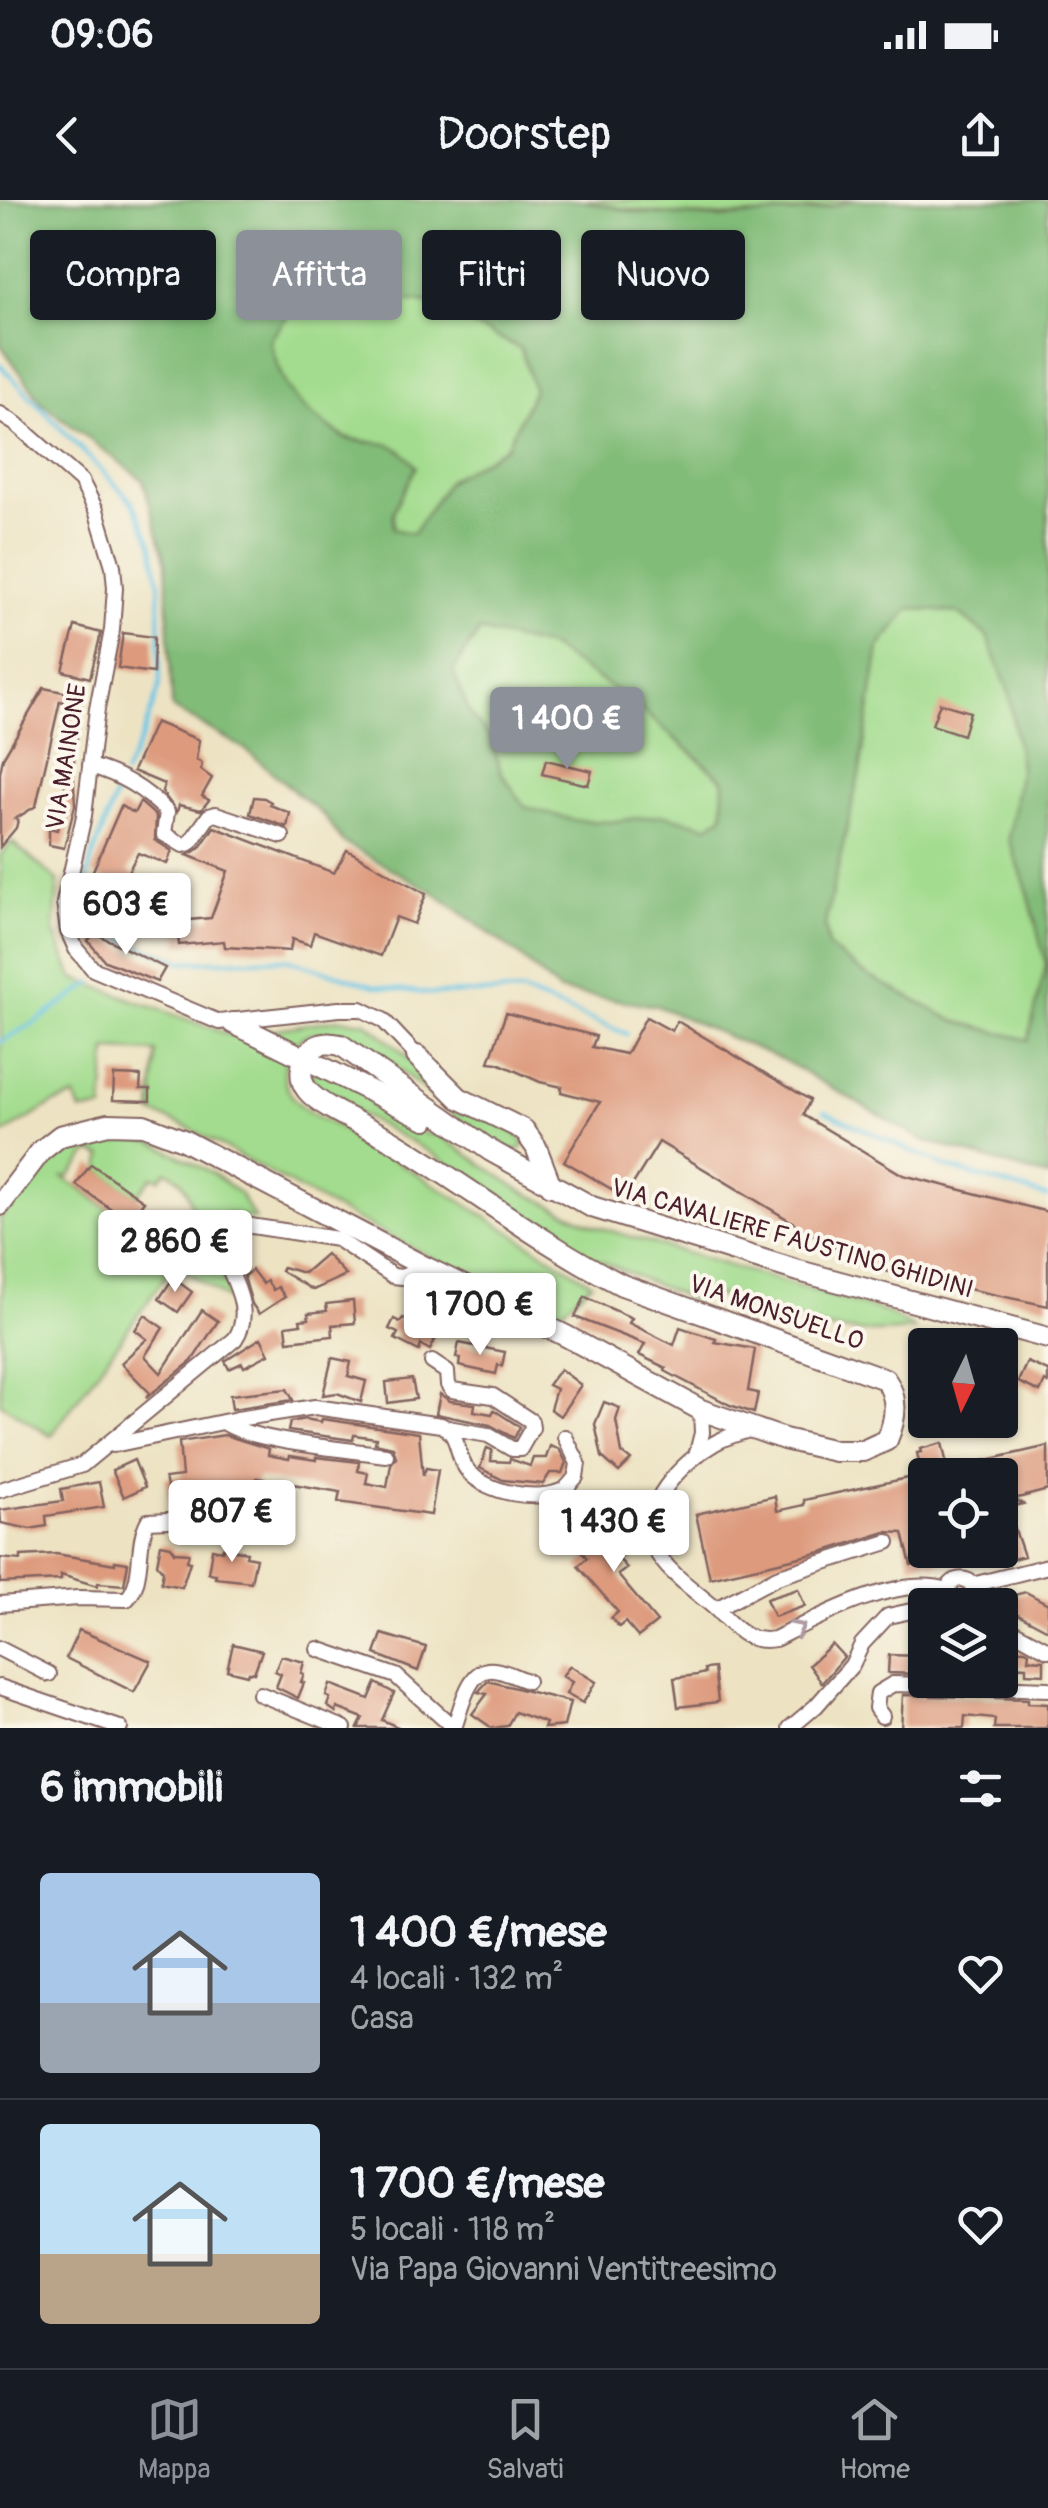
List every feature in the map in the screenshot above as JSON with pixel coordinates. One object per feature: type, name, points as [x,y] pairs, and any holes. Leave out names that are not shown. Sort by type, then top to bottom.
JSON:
[{"type":"main road","points":[[233,1023],[294,1054]]},
{"type":"main road","name":"VIA MONSUELLO","points":[[0,1205],[42,1151],[60,1136],[108,1124],[144,1125],[183,1140],[425,1268],[566,1336],[701,1410],[835,1451],[863,1451],[887,1440],[896,1410],[885,1379],[708,1318],[587,1267],[396,1143],[316,1098],[304,1087],[301,1072],[306,1053],[320,1044],[341,1045],[494,1154],[522,1169]]},
{"type":"main road","points":[[416,1056],[459,1098],[519,1126],[536,1147],[551,1186]]},
{"type":"main road","points":[[316,1064],[494,1154]]},
{"type":"main road","points":[[522,1169],[532,1159],[536,1147]]},
{"type":"main road","name":"VIA CAVALIERE FAUSTINO GHIDINI","points":[[522,1169],[592,1207],[720,1247],[1048,1338]]},
{"type":"street","name":"VIA MAINONE","points":[[0,414],[81,481],[96,510],[115,588],[84,816],[64,903],[76,949],[94,969],[208,1018],[233,1023],[339,1008],[360,1009],[383,1020],[416,1056]]},
{"type":"street","points":[[90,766],[130,782],[167,812],[164,834],[183,845],[190,844],[209,816],[216,814],[282,836]]},
{"type":"street","points":[[0,1490],[72,1471],[212,1360],[243,1327],[238,1284],[218,1244],[219,1233],[225,1227],[238,1224],[336,1239],[393,1276],[402,1277],[425,1268]]},
{"type":"street","points":[[107,1446],[315,1407],[488,1436],[512,1450],[520,1449],[532,1428],[531,1421],[493,1396],[452,1390],[447,1372],[432,1362]]},
{"type":"street","points":[[696,1456],[702,1434],[701,1410]]},
{"type":"street","points":[[224,1422],[231,1428],[274,1437],[386,1455]]},
{"type":"street","points":[[448,1428],[472,1476],[518,1494],[546,1494],[564,1489],[576,1478],[578,1462],[565,1437]]},
{"type":"street","points":[[752,1428],[722,1439],[696,1456],[669,1482],[655,1505],[650,1528],[655,1549],[667,1565],[743,1636],[760,1642],[775,1639],[863,1599],[908,1589]]},
{"type":"street","points":[[0,1604],[127,1599],[134,1591],[141,1534],[148,1521],[190,1519]]},
{"type":"street","points":[[716,1609],[777,1578],[888,1542]]},
{"type":"street","points":[[956,1588],[956,1580],[972,1584],[1048,1566]]},
{"type":"street","points":[[972,1584],[973,1588]]},
{"type":"street","points":[[790,1728],[852,1666],[862,1644],[888,1616],[908,1612]]},
{"type":"street","points":[[1018,1634],[1048,1650]]},
{"type":"street","points":[[0,1649],[49,1674]]},
{"type":"street","points":[[318,1649],[396,1676],[454,1728],[473,1678],[483,1670],[493,1669],[526,1681]]},
{"type":"street","points":[[882,1716],[876,1708],[878,1692],[892,1684],[1048,1688]]},
{"type":"street","points":[[0,1687],[120,1728]]},
{"type":"street","points":[[260,1694],[344,1728]]},
{"type":"green space","points":[[0,200],[580,200],[635,212],[721,218],[811,211],[855,200],[1048,200],[1048,1177],[923,1140],[783,1060],[657,1006],[559,991],[516,953],[433,892],[343,842],[324,816],[245,749],[172,708],[166,563],[143,480],[42,403],[0,344]],"holes":[[[236,230],[402,230],[402,299],[422,302],[422,230],[561,230],[561,320],[462,320],[521,349],[534,390],[506,447],[449,480],[413,534],[393,529],[393,512],[416,467],[407,456],[390,445],[345,438],[294,398],[282,378],[270,340],[285,320],[236,320]],[[910,608],[958,613],[987,636],[1009,692],[1020,766],[1009,839],[1028,892],[1046,965],[1028,1040],[954,1021],[865,974],[828,947],[825,924],[860,770],[879,647]],[[479,631],[549,647],[630,700],[724,780],[723,815],[708,826],[664,815],[608,822],[573,820],[525,807],[501,772],[491,738],[470,715],[453,671]]]},
{"type":"green space","points":[[580,200],[855,200],[786,213],[718,216],[649,212]]},
{"type":"green space","points":[[402,299],[422,302],[422,320],[462,320],[521,349],[534,390],[506,447],[449,480],[413,534],[393,529],[393,512],[415,467],[408,457],[385,444],[345,437],[310,413],[287,387],[270,340],[285,320],[402,320]]},
{"type":"green space","points":[[910,608],[958,613],[987,636],[1009,692],[1020,766],[1009,839],[1028,892],[1046,965],[1028,1040],[955,1021],[865,974],[828,948],[825,924],[860,770],[879,647]]},
{"type":"green space","points":[[480,631],[549,647],[630,700],[724,781],[723,815],[708,826],[664,815],[608,822],[573,820],[525,807],[501,772],[491,738],[470,715],[452,670]]},
{"type":"green space","points":[[12,842],[58,881],[54,931],[73,978],[233,1036],[339,1019],[366,1022],[429,1079],[514,1132],[525,1144],[520,1150],[489,1141],[384,1059],[354,1042],[326,1033],[303,1037],[287,1058],[286,1084],[304,1109],[592,1283],[563,1309],[559,1322],[328,1205],[185,1126],[152,1113],[156,1052],[107,1050],[103,1109],[81,1111],[75,1097],[55,1103],[1,1135],[0,855]]},
{"type":"green space","points":[[337,1062],[374,1089],[371,1106],[428,1135],[436,1133],[522,1191],[595,1226],[885,1312],[912,1328],[845,1331],[805,1323],[727,1297],[699,1295],[695,1302],[578,1251],[428,1151],[313,1085],[312,1073],[322,1063]]},
{"type":"green space","points":[[113,1137],[153,1142],[212,1173],[239,1193],[255,1219],[227,1214],[221,1225],[217,1248],[233,1303],[177,1266],[194,1246],[194,1236],[187,1192],[175,1176],[166,1171],[159,1179],[153,1176],[136,1196],[99,1170],[103,1156],[90,1151],[70,1176],[63,1177],[178,1259],[51,1436],[0,1403],[0,1218],[47,1164],[74,1148]]},
{"type":"building","points":[[75,626],[101,633],[90,678],[63,671]]},
{"type":"building","points":[[123,633],[154,637],[153,673],[118,668]]},
{"type":"building","points":[[44,688],[82,696],[73,768],[75,805],[64,848],[49,845],[49,828],[57,830],[65,799],[65,702],[60,701],[36,806],[15,819],[16,828],[0,847],[3,758]]},
{"type":"building","points":[[940,703],[970,712],[963,735],[932,725]]},
{"type":"building","points":[[155,722],[199,740],[196,760],[212,778],[202,796],[209,800],[201,810],[179,805],[177,812],[162,792],[164,784],[133,771]]},
{"type":"building","points":[[546,760],[592,771],[588,785],[542,774]]},
{"type":"building","points":[[254,797],[264,798],[270,805],[290,813],[287,827],[250,814]]},
{"type":"building","points":[[140,802],[156,816],[155,840],[172,851],[167,864],[138,853],[128,872],[145,880],[143,895],[136,891],[124,915],[95,899],[105,880],[92,873],[121,806],[134,813]]},
{"type":"building","points":[[214,827],[334,873],[347,850],[426,894],[414,924],[396,917],[381,956],[314,932],[310,945],[292,939],[290,951],[225,947],[224,941],[179,945],[177,921],[211,918],[228,871],[187,855],[199,849]]},
{"type":"building","points":[[94,933],[165,968],[157,982],[105,961],[88,941]]},
{"type":"building","points":[[506,1013],[596,1036],[592,1047],[626,1054],[646,1017],[672,1031],[677,1021],[810,1100],[803,1115],[903,1175],[1048,1212],[1048,1306],[867,1267],[659,1142],[625,1197],[564,1161],[600,1102],[561,1092],[562,1087],[489,1062]]},
{"type":"building","points":[[114,1075],[141,1076],[140,1089],[150,1089],[150,1101],[113,1100]]},
{"type":"building","points":[[91,1164],[144,1201],[129,1221],[76,1185]]},
{"type":"building","points":[[326,1254],[346,1275],[313,1290],[281,1271],[283,1267],[304,1273]]},
{"type":"building","points":[[252,1270],[263,1284],[267,1281],[273,1290],[278,1287],[285,1297],[259,1314],[244,1276]]},
{"type":"building","points":[[173,1278],[192,1292],[178,1312],[159,1299]]},
{"type":"building","points":[[585,1297],[632,1318],[629,1323],[674,1345],[680,1327],[716,1339],[715,1342],[755,1349],[748,1391],[758,1393],[754,1413],[730,1405],[639,1355],[645,1344],[575,1317]]},
{"type":"building","points":[[353,1301],[355,1323],[332,1325],[333,1336],[288,1341],[286,1326],[301,1324],[300,1320],[309,1319],[308,1313],[327,1311],[326,1304]]},
{"type":"building","points":[[202,1310],[218,1321],[192,1361],[146,1398],[149,1392],[121,1363],[147,1339],[135,1330],[145,1315],[163,1328],[145,1356],[161,1373]]},
{"type":"building","points":[[403,1318],[431,1332],[428,1337],[435,1340],[430,1350],[421,1345],[419,1351],[395,1339],[398,1333],[389,1329],[394,1319],[400,1322]]},
{"type":"building","points":[[261,1338],[269,1354],[244,1367],[242,1363],[229,1369],[225,1361]]},
{"type":"building","points":[[459,1343],[505,1352],[502,1366],[498,1365],[496,1374],[459,1366]]},
{"type":"building","points":[[332,1358],[351,1362],[348,1376],[366,1381],[361,1402],[337,1393],[323,1395]]},
{"type":"building","points":[[1027,1362],[1048,1371],[1048,1383],[1045,1381],[1040,1392],[1018,1382]]},
{"type":"building","points":[[560,1369],[581,1385],[560,1416],[550,1409],[556,1389],[548,1385]]},
{"type":"building","points":[[412,1379],[416,1399],[388,1403],[386,1382]]},
{"type":"building","points":[[287,1389],[293,1400],[232,1409],[230,1395]]},
{"type":"building","points":[[440,1394],[450,1401],[475,1404],[474,1411],[492,1414],[494,1410],[520,1427],[514,1438],[490,1425],[436,1414]]},
{"type":"building","points":[[604,1402],[620,1408],[616,1420],[622,1453],[631,1460],[619,1472],[602,1457],[595,1424]]},
{"type":"building","points":[[305,1419],[419,1433],[423,1476],[426,1468],[438,1470],[431,1515],[338,1502],[340,1492],[257,1478],[251,1504],[210,1505],[202,1500],[171,1503],[165,1478],[182,1476],[179,1442],[225,1435],[269,1449],[268,1455],[359,1462],[358,1471],[368,1473],[366,1483],[387,1487],[396,1457],[393,1447],[375,1443],[376,1438],[354,1435],[353,1440],[288,1431],[290,1422]]},
{"type":"building","points":[[942,1443],[945,1458],[918,1458],[920,1449]]},
{"type":"building","points":[[550,1446],[559,1449],[566,1462],[562,1473],[550,1473],[543,1484],[503,1480],[480,1468],[487,1448],[492,1450],[491,1461],[510,1459],[530,1466],[533,1458],[546,1458]]},
{"type":"building","points":[[1048,1446],[1048,1490],[1018,1498],[1018,1458],[996,1458]]},
{"type":"building","points":[[134,1460],[145,1487],[124,1497],[112,1470]]},
{"type":"building","points":[[908,1478],[908,1553],[903,1533],[886,1532],[822,1552],[710,1578],[696,1514],[775,1496],[777,1511],[804,1505],[804,1500]]},
{"type":"building","points":[[99,1482],[104,1507],[46,1516],[47,1526],[30,1529],[1,1523],[0,1510],[63,1501],[61,1489]]},
{"type":"building","points":[[614,1516],[629,1534],[620,1542],[628,1551],[619,1559],[627,1568],[618,1575],[657,1622],[638,1637],[625,1622],[619,1627],[611,1618],[618,1612],[578,1566],[587,1558],[577,1546]]},
{"type":"building","points":[[161,1544],[171,1546],[174,1552],[189,1553],[182,1587],[161,1583],[163,1571],[157,1564]]},
{"type":"building","points":[[212,1549],[247,1552],[246,1556],[256,1558],[251,1582],[215,1578],[216,1574],[208,1573]]},
{"type":"building","points":[[56,1554],[128,1563],[124,1585],[97,1586],[61,1575],[61,1580],[0,1583],[0,1558],[21,1560],[21,1556]]},
{"type":"building","points":[[798,1589],[805,1606],[774,1617],[766,1599]]},
{"type":"building","points":[[1026,1592],[1048,1604],[1048,1630],[1018,1614],[1018,1594]]},
{"type":"building","points":[[79,1630],[151,1661],[134,1692],[66,1658]]},
{"type":"building","points":[[382,1634],[426,1647],[418,1671],[375,1654]]},
{"type":"building","points":[[233,1644],[262,1651],[254,1673],[227,1670]]},
{"type":"building","points":[[832,1644],[844,1657],[822,1683],[809,1665]]},
{"type":"building","points":[[1018,1650],[1029,1652],[1028,1659],[1044,1660],[1044,1674],[1026,1673],[1026,1667],[1018,1667]]},
{"type":"building","points":[[889,1655],[908,1656],[908,1674],[888,1673]]},
{"type":"building","points":[[281,1656],[304,1662],[304,1683],[298,1698],[276,1687],[281,1674],[275,1671]]},
{"type":"building","points":[[570,1666],[596,1682],[583,1703],[566,1694],[572,1682],[562,1676]]},
{"type":"building","points":[[714,1668],[718,1702],[678,1707],[674,1678]]},
{"type":"building","points":[[488,1681],[570,1702],[564,1726],[544,1728],[546,1723],[515,1712],[507,1726],[492,1728],[472,1714],[487,1694],[478,1692]]},
{"type":"building","points":[[376,1683],[394,1693],[382,1720],[400,1728],[358,1728],[363,1718],[327,1706],[330,1684],[369,1699]]},
{"type":"building","points":[[903,1695],[1028,1699],[1028,1703],[1048,1704],[1046,1728],[994,1728],[995,1719],[965,1716],[964,1728],[901,1728]]},
{"type":"waterway","points":[[0,365],[133,503],[152,543],[159,584],[160,685],[124,775]]},
{"type":"waterway","points":[[120,783],[91,861],[84,911],[91,923],[124,940],[183,962],[286,959],[375,986],[432,994],[521,992],[627,1034]]},
{"type":"waterway","points":[[0,1042],[92,983]]},
{"type":"waterway","points":[[824,1111],[946,1167],[1048,1197]]}]
